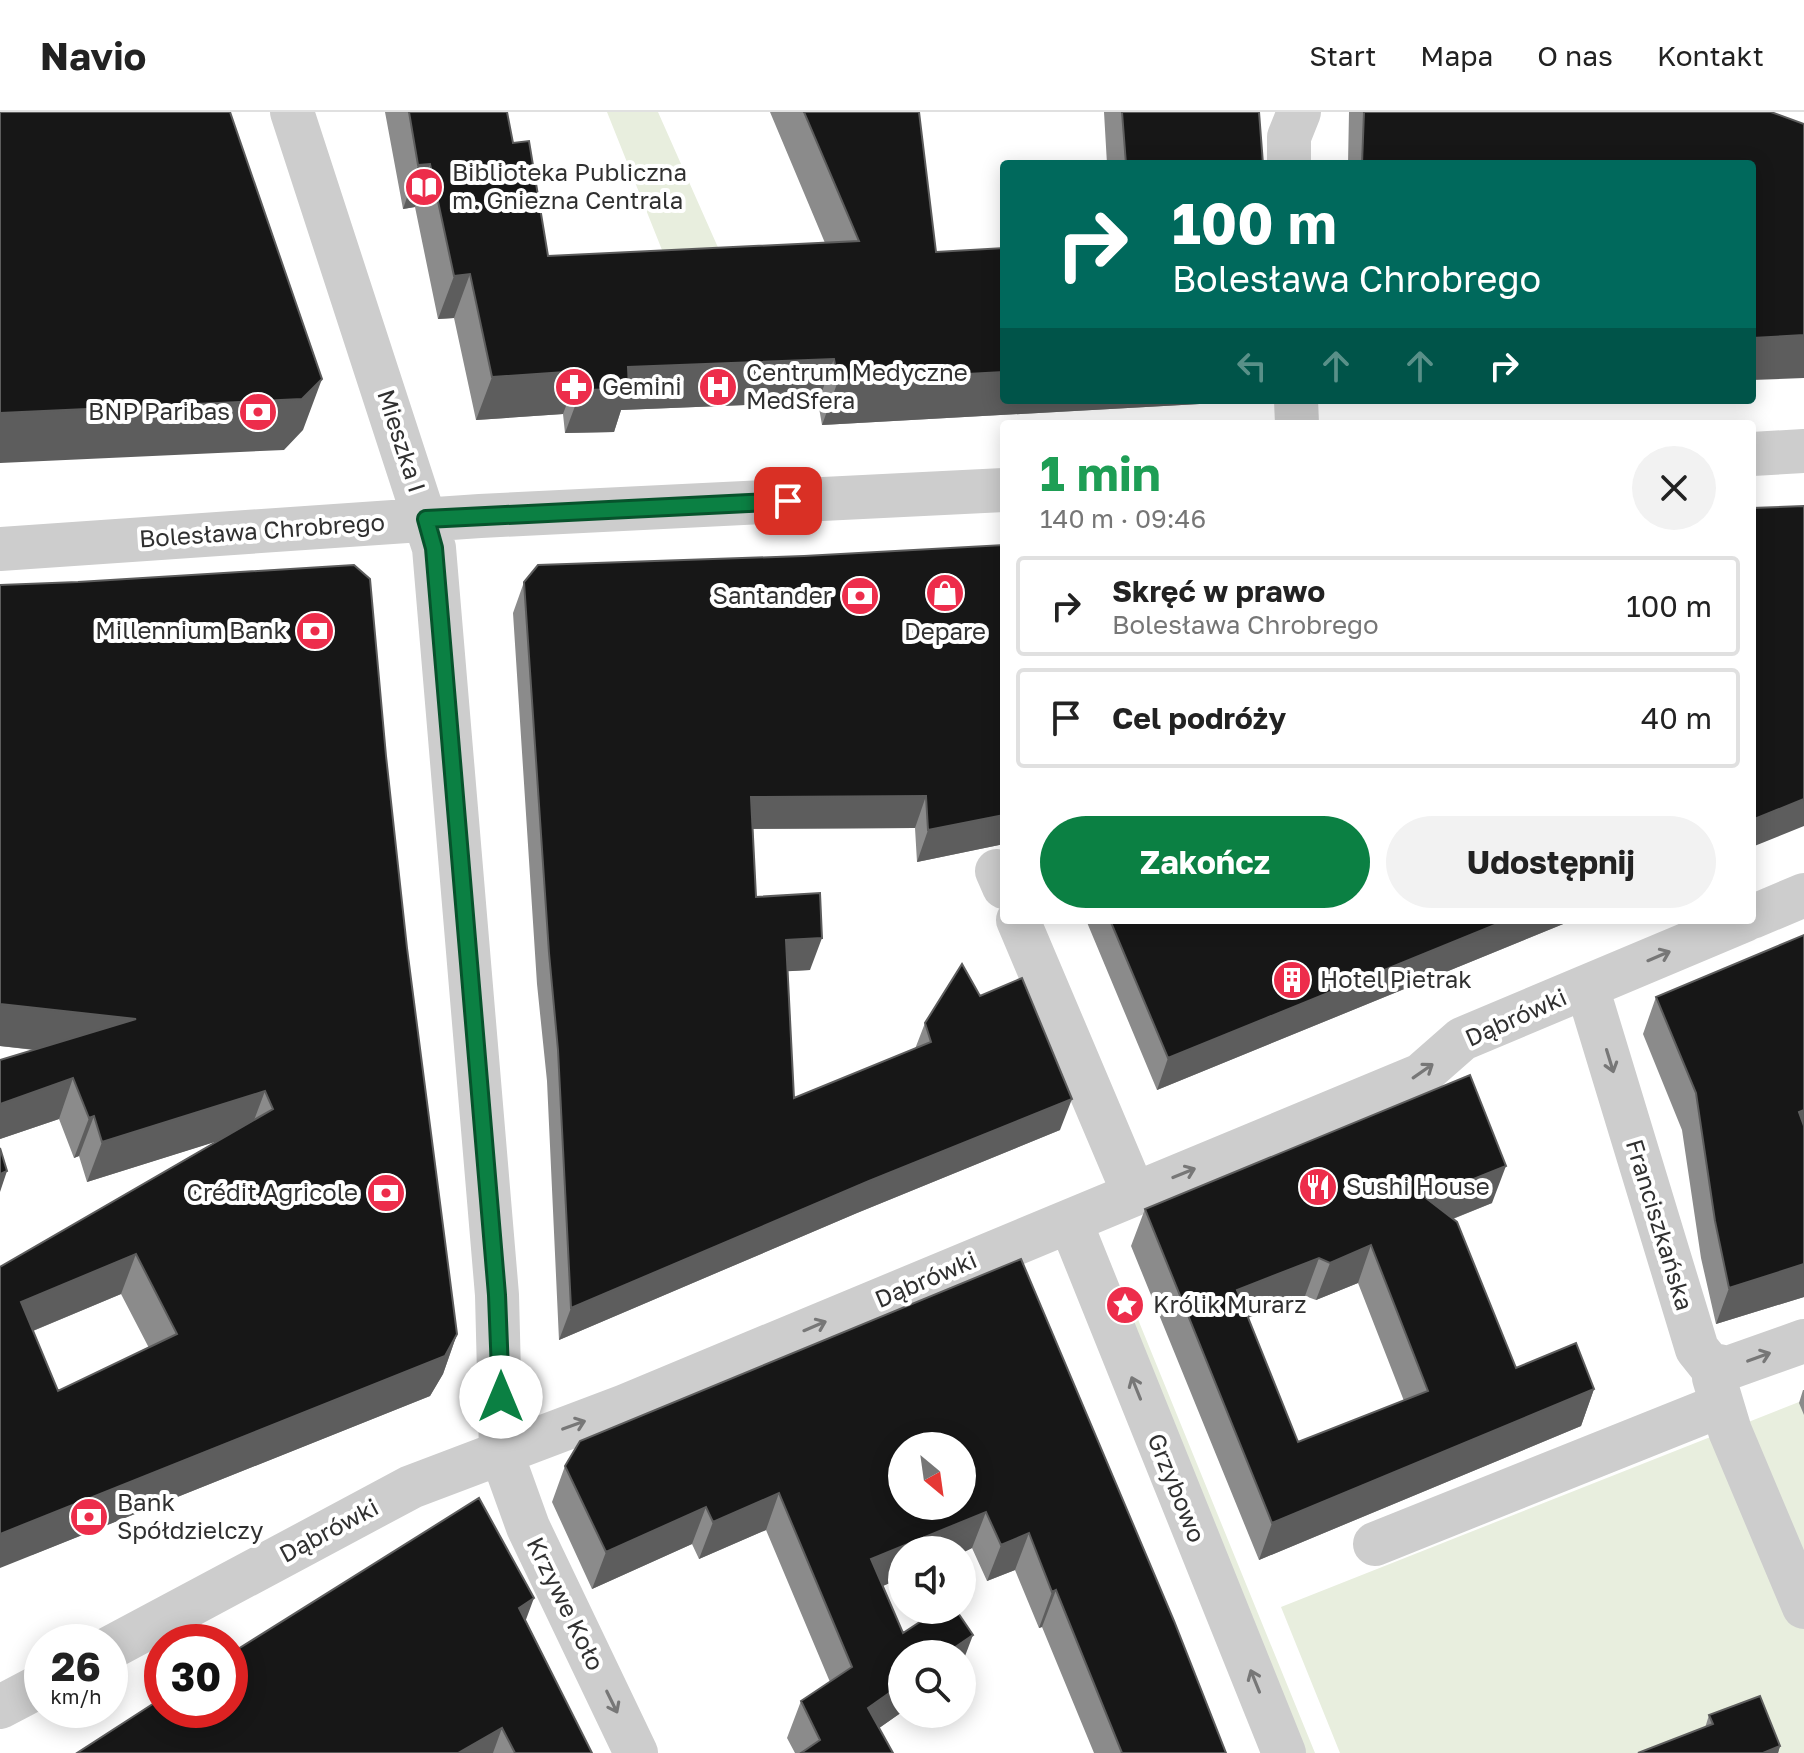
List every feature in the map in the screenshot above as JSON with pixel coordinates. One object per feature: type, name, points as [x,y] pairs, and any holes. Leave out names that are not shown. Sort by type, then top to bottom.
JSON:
[{"type":"street","name":"Mieszka I","points":[[292,112],[434,548],[497,1295],[501,1452]]},
{"type":"street","points":[[1289,160],[1289,137],[1299,112]]},
{"type":"street","points":[[1756,454],[1804,451]]},
{"type":"street","name":"Bolesława Chrobrego","points":[[0,549],[426,519],[1000,490]]},
{"type":"street","points":[[1756,915],[1804,895]]},
{"type":"street","points":[[1020,924],[1134,1194]]},
{"type":"street","name":"Dąbrówki","points":[[128,1638],[411,1487],[625,1406],[1421,1075],[1462,1039],[1736,924]]},
{"type":"street","name":"Franciszkańska","points":[[1587,987],[1697,1349],[1709,1364],[1730,1431],[1804,1607]]},
{"type":"street","name":"Grzybowo","points":[[1070,1221],[1284,1753]]},
{"type":"street","points":[[1709,1364],[1728,1368],[1804,1341]]},
{"type":"street","points":[[1375,1544],[1722,1405]]},
{"type":"street","name":"Krzywe Koło","points":[[501,1452],[528,1527],[636,1753]]},
{"type":"street","points":[[0,1707],[24,1694]]},
{"type":"green space","points":[[607,112],[658,112],[724,261],[668,265]]},
{"type":"green space","points":[[1126,1290],[1315,1753],[1305,1753],[1117,1294]]},
{"type":"green space","points":[[1804,1400],[1804,1753],[1340,1753],[1281,1607]]},
{"type":"building","points":[[0,112],[230,112],[322,379],[302,399],[0,413]]},
{"type":"building","points":[[409,112],[507,112],[513,143],[529,141],[548,256],[859,241],[804,112],[919,112],[936,252],[1000,248],[1000,372],[838,381],[834,359],[628,367],[629,389],[581,390],[579,371],[492,377],[470,274],[454,276],[430,164],[418,165]]},
{"type":"building","points":[[1122,112],[1259,112],[1263,160],[1126,160]]},
{"type":"building","points":[[1364,112],[1771,112],[1804,124],[1804,335],[1756,338],[1756,160],[1362,160]]},
{"type":"building","points":[[1804,506],[1804,799],[1756,818],[1756,508]]},
{"type":"building","points":[[1000,545],[1000,816],[928,830],[926,796],[751,797],[756,897],[820,893],[822,938],[786,940],[794,1098],[931,1042],[925,1023],[962,964],[980,996],[1022,978],[1072,1099],[869,1181],[571,1308],[558,1050],[524,582],[538,565]]},
{"type":"building","points":[[354,565],[370,579],[407,948],[457,1334],[445,1356],[0,1534],[0,1267],[273,1109],[265,1091],[102,1142],[94,1116],[89,1118],[73,1078],[0,1104],[0,1060],[136,1019],[0,1004],[0,585]],"holes":[[[136,1254],[177,1334],[58,1391],[21,1302]]]},
{"type":"building","points":[[1112,924],[1497,924],[1168,1058]]},
{"type":"building","points":[[1804,935],[1804,1110],[1799,1112],[1804,1126],[1804,1264],[1729,1288],[1715,1221],[1696,1093],[1656,997]]},
{"type":"building","points":[[1470,1075],[1506,1166],[1426,1198],[1457,1222],[1516,1368],[1576,1343],[1594,1389],[1272,1523],[1145,1209]],"holes":[[[1371,1245],[1428,1391],[1298,1442],[1237,1290],[1319,1258],[1330,1263]]]},
{"type":"building","points":[[0,1148],[7,1171],[0,1174]]},
{"type":"building","points":[[1021,1259],[1174,1621],[1226,1753],[1122,1753],[1056,1590],[1052,1592],[1029,1533],[1001,1545],[986,1512],[976,1516],[976,1432],[888,1432],[888,1520],[966,1520],[927,1536],[888,1536],[888,1552],[871,1559],[888,1598],[888,1624],[899,1624],[903,1633],[917,1624],[966,1624],[973,1635],[966,1640],[888,1640],[888,1694],[868,1708],[893,1753],[801,1753],[820,1740],[801,1701],[852,1667],[779,1493],[713,1522],[706,1507],[606,1552],[565,1466],[580,1441]]},
{"type":"building","points":[[479,1498],[534,1598],[519,1608],[592,1753],[515,1753],[502,1728],[458,1753],[77,1753],[116,1728],[128,1728],[128,1720],[144,1710],[144,1728],[248,1728],[248,1643]]},
{"type":"building","points":[[1760,1696],[1780,1746],[1763,1753],[1638,1753],[1713,1724],[1709,1715]]},
{"type":"place","name":"Biblioteka Publiczna m. Gniezna Centrala","points":[[424,187]]},
{"type":"place","name":"Gemini","points":[[574,387]]},
{"type":"place","name":"Centrum Medyczne MedSfera","points":[[718,387]]},
{"type":"place","name":"BNP Paribas","points":[[258,412]]},
{"type":"place","name":"Depare","points":[[945,593]]},
{"type":"place","name":"Santander","points":[[860,596]]},
{"type":"place","name":"Millennium Bank","points":[[315,631]]},
{"type":"place","name":"Hotel Pietrak","points":[[1292,980]]},
{"type":"place","name":"Sushi House","points":[[1318,1187]]},
{"type":"place","name":"Crédit Agricole","points":[[386,1193]]},
{"type":"place","name":"Królik Murarz","points":[[1125,1305]]},
{"type":"place","name":"Bank Spółdzielczy","points":[[89,1517]]},
{"type":"route","points":[[501,1397],[500,1333],[434,548],[426,519],[788,501]]}]
